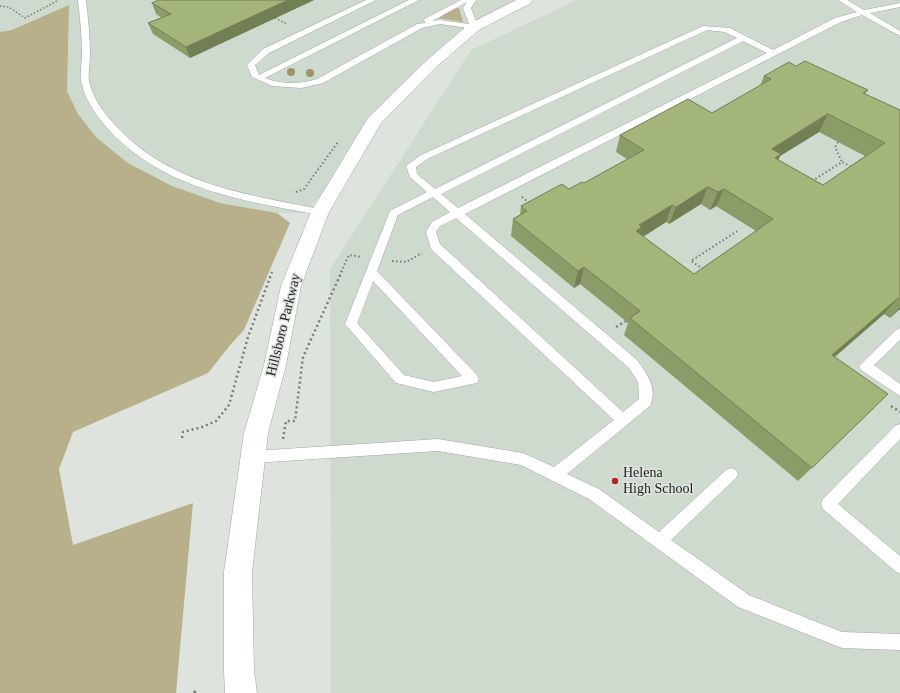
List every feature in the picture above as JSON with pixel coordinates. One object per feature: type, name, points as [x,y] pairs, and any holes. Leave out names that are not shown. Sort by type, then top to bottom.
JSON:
[{"type":"street","name":"Hillsboro Parkway","points":[[242,693],[239,671],[238,572],[256,433],[275,365],[291,286],[320,212],[374,121],[431,64],[474,27],[526,0]]},
{"type":"lane","points":[[82,0],[87,53],[85,84],[95,106],[113,130],[143,157],[185,179],[229,194],[320,212]]},
{"type":"lane","points":[[372,0],[266,51],[252,65],[256,77],[272,84],[301,86],[320,81],[466,0]]},
{"type":"lane","points":[[259,78],[415,0]]},
{"type":"lane","points":[[420,26],[440,22],[474,27],[467,8],[472,0]]},
{"type":"lane","points":[[842,0],[853,3],[864,12],[900,34]]},
{"type":"lane","points":[[623,420],[435,246],[431,232],[436,224],[838,20],[864,12],[900,5]]},
{"type":"lane","points":[[554,475],[645,402],[648,391],[642,375],[633,364],[434,193],[410,170],[415,163],[424,157],[706,28],[727,30],[774,53]]},
{"type":"lane","points":[[371,272],[472,379],[434,387],[400,379],[351,324],[371,272],[394,213],[743,38]]},
{"type":"lane","points":[[900,333],[864,366],[900,391]]},
{"type":"lane","points":[[899,565],[828,504],[900,430]]},
{"type":"lane","points":[[253,456],[438,445],[523,459],[594,494],[744,601],[842,640],[900,642]]},
{"type":"lane","points":[[660,541],[731,474]]},
{"type":"path","points":[[0,6],[9,6],[25,18],[59,0]]},
{"type":"path","points":[[838,142],[835,146],[842,162],[855,169]]},
{"type":"path","points":[[808,184],[842,162]]},
{"type":"path","points":[[521,196],[528,193]]},
{"type":"path","points":[[705,271],[691,261],[738,230]]},
{"type":"path","points":[[295,421],[303,357],[349,255]]},
{"type":"path","points":[[182,438],[183,432],[210,425],[220,418],[228,408],[241,359],[275,266]]},
{"type":"path","points":[[612,330],[626,321]]},
{"type":"path","points":[[887,403],[900,412]]},
{"type":"path","points":[[194,693],[198,688]]},
{"type":"shaded area","points":[[0,0],[526,0],[474,27],[375,121],[349,165],[305,213],[277,213],[220,203],[172,186],[128,163],[97,138],[78,114],[67,91],[69,6],[12,30],[0,32]]},
{"type":"shaded area","name":"Helena High School","points":[[577,0],[900,0],[900,693],[331,693],[330,269],[471,50]]},
{"type":"shaded area","points":[[69,5],[67,91],[78,114],[97,138],[128,163],[172,186],[220,203],[277,213],[290,223],[244,330],[208,373],[73,432],[59,469],[73,545],[193,503],[176,693],[0,693],[0,32],[12,30]]},
{"type":"shaded area","points":[[456,7],[459,8],[463,22],[438,18]]},
{"type":"building","points":[[159,0],[288,0],[186,47],[148,23],[171,14],[152,3]]},
{"type":"building","points":[[805,61],[868,90],[863,93],[900,110],[900,299],[898,298],[832,355],[888,394],[812,468],[630,318],[640,311],[584,267],[578,271],[513,219],[527,211],[521,206],[562,184],[569,189],[582,182],[584,183],[644,150],[620,135],[688,99],[712,113],[771,79],[764,76],[789,62],[796,66]],"holes":[[[828,114],[885,143],[823,185],[775,158],[781,154],[772,149]],[[708,187],[718,192],[724,189],[773,219],[694,274],[636,231],[642,227],[639,225],[672,205],[676,207]]]},
{"type":"place","name":"Helena High School","points":[[615,481]]}]
